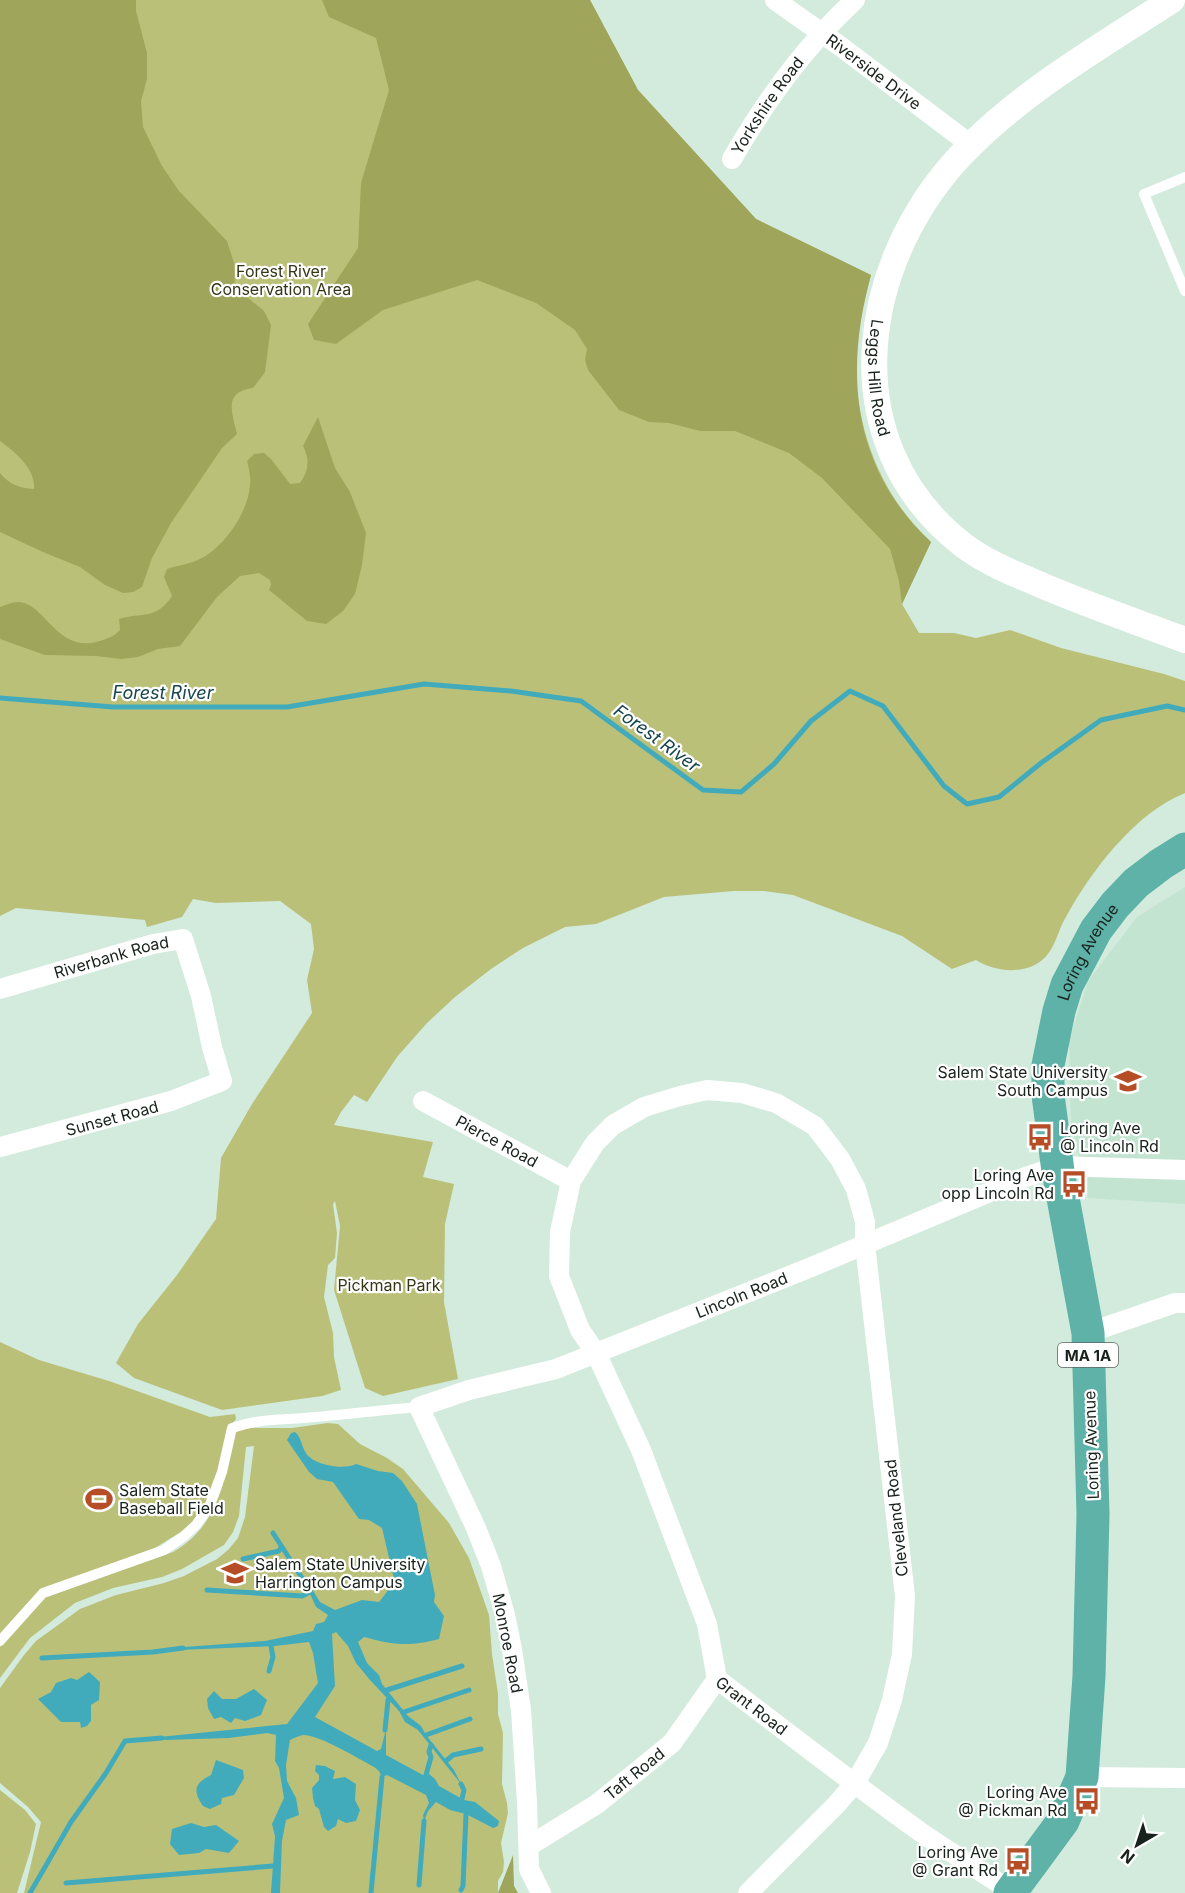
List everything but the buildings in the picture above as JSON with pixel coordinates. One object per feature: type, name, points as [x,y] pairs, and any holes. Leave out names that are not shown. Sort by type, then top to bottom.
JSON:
[{"type":"highway","name":"Loring Avenue","points":[[1010,1892],[1063,1821],[1083,1777],[1089,1688],[1093,1514],[1088,1333],[1058,1166],[1048,1095],[1048,1065],[1067,985],[1091,939],[1114,905],[1142,878],[1185,849]]},
{"type":"street","name":"Riverside Drive","points":[[775,0],[822,32],[971,145]]},
{"type":"street","name":"Yorkshire Road","points":[[732,159],[770,98],[805,51],[855,0]]},
{"type":"street","name":"Leggs Hill Road","points":[[1172,0],[1073,64],[1024,99],[971,145],[951,166],[918,212],[903,241],[882,295],[876,326],[874,378],[876,403],[891,454],[905,482],[922,506],[964,546],[1017,575],[1090,606],[1185,640]]},
{"type":"street","name":"Riverbank Road","points":[[0,989],[153,944],[183,939],[201,996],[222,1082]]},
{"type":"street","name":"Sunset Road","points":[[0,1147],[171,1101],[222,1082]]},
{"type":"street","name":"Cleveland Road","points":[[570,1182],[595,1143],[613,1125],[644,1107],[707,1090],[742,1093],[776,1103],[815,1126],[840,1159],[856,1189],[865,1222],[905,1596],[902,1654],[892,1700],[878,1743],[855,1782],[823,1820],[748,1893]]},
{"type":"street","name":"Pierce Road","points":[[423,1101],[570,1182]]},
{"type":"street","points":[[1058,1166],[1185,1170]]},
{"type":"street","name":"Lincoln Road","points":[[419,1407],[469,1390],[556,1369],[866,1244],[924,1218],[1058,1166]]},
{"type":"street","name":"Grant Road","points":[[570,1182],[560,1232],[559,1276],[580,1330],[596,1353],[642,1450],[707,1624],[717,1679],[920,1832],[1010,1892]]},
{"type":"street","points":[[1088,1333],[1153,1310],[1185,1302]]},
{"type":"street","name":"Monroe Road","points":[[419,1407],[476,1528],[491,1566],[505,1615],[513,1650],[521,1710],[529,1869],[541,1893]]},
{"type":"street","name":"Taft Road","points":[[529,1846],[597,1804],[672,1743],[717,1679]]},
{"type":"street","points":[[1083,1777],[1185,1778]]},
{"type":"lane","points":[[1185,177],[1144,194],[1185,291]]},
{"type":"lane","points":[[0,1641],[43,1593],[164,1550],[183,1537],[196,1525],[209,1507],[222,1472],[232,1428],[262,1420],[419,1407]]},
{"type":"shaded area","name":"Salem State University South Campus","points":[[1185,887],[1185,1204],[1088,1198],[1071,1122],[1069,1041],[1088,981],[1137,917]]},
{"type":"green space","points":[[0,0],[590,0],[638,90],[756,219],[871,275],[857,339],[857,386],[860,411],[874,459],[885,482],[913,524],[931,542],[902,604],[919,633],[954,633],[976,638],[1010,630],[1061,648],[1185,681],[1185,793],[1149,814],[1116,845],[1076,899],[1051,950],[1033,966],[1004,970],[976,960],[952,969],[902,936],[793,895],[764,891],[734,891],[664,897],[596,924],[565,927],[523,948],[455,997],[427,1023],[397,1057],[367,1102],[354,1095],[334,1125],[433,1142],[423,1177],[454,1184],[445,1224],[444,1302],[458,1379],[383,1396],[365,1388],[334,1290],[340,1226],[335,1201],[333,1204],[337,1233],[335,1258],[328,1265],[324,1297],[333,1333],[334,1357],[341,1390],[322,1396],[222,1410],[134,1378],[116,1363],[138,1324],[177,1275],[216,1219],[221,1158],[252,1104],[312,1013],[307,980],[314,949],[311,924],[280,901],[216,903],[193,899],[182,917],[147,927],[145,920],[16,908],[0,916]]},
{"type":"green space","points":[[0,0],[136,0],[136,11],[147,53],[147,79],[141,101],[143,127],[162,166],[179,191],[227,241],[234,263],[235,287],[264,311],[271,325],[265,372],[253,388],[243,390],[233,399],[232,411],[237,434],[222,448],[171,523],[152,558],[142,587],[133,592],[123,593],[105,585],[80,567],[0,532],[0,473],[15,485],[24,488],[34,489],[34,482],[28,468],[0,441]]},
{"type":"green space","points":[[322,0],[590,0],[638,90],[756,219],[871,275],[858,348],[857,383],[861,418],[870,451],[885,483],[905,514],[931,542],[902,604],[899,581],[890,549],[822,478],[789,453],[735,431],[700,431],[669,423],[649,422],[619,410],[588,370],[585,360],[587,349],[575,330],[536,303],[477,280],[383,310],[336,344],[314,340],[308,324],[358,248],[361,183],[389,90],[376,38],[329,17]]},
{"type":"green space","points":[[318,417],[335,468],[350,492],[366,533],[355,594],[343,611],[326,624],[307,621],[269,590],[270,580],[259,573],[240,576],[217,597],[180,646],[158,649],[138,657],[121,659],[45,655],[0,639],[0,607],[14,602],[28,604],[62,635],[73,641],[85,643],[111,637],[120,630],[119,619],[148,614],[160,609],[172,596],[164,577],[167,569],[203,558],[222,542],[236,524],[248,495],[250,479],[247,461],[254,454],[264,453],[290,484],[300,483],[308,465],[303,446]]},
{"type":"green space","name":"Salem State Baseball Field","points":[[0,1342],[39,1360],[109,1381],[210,1417],[235,1414],[236,1419],[229,1428],[220,1471],[202,1513],[190,1526],[155,1548],[43,1590],[0,1636]]},
{"type":"green space","name":"Salem State University Harrington Campus","points":[[328,1423],[338,1424],[360,1444],[403,1469],[449,1523],[469,1558],[489,1615],[498,1694],[498,1714],[503,1733],[502,1784],[508,1813],[501,1843],[504,1862],[503,1872],[498,1881],[498,1893],[24,1893],[41,1822],[28,1807],[0,1783],[0,1688],[36,1641],[80,1609],[116,1595],[184,1576],[217,1559],[228,1550],[238,1538],[245,1517],[254,1446],[246,1447],[239,1516],[233,1532],[224,1545],[182,1569],[162,1577],[113,1588],[75,1603],[30,1638],[0,1678],[0,1647],[44,1598],[173,1552],[188,1541],[201,1529],[218,1500],[235,1432],[243,1428],[292,1428]]},
{"type":"green space","points":[[0,1790],[25,1810],[36,1824],[17,1893],[0,1893]]},
{"type":"green space","points":[[513,1855],[514,1886],[518,1893],[498,1893]]},
{"type":"water","points":[[295,1432],[306,1453],[322,1464],[345,1467],[356,1464],[393,1473],[402,1481],[417,1504],[435,1595],[434,1602],[444,1616],[439,1639],[401,1644],[364,1637],[358,1642],[367,1663],[379,1675],[382,1684],[408,1716],[421,1726],[454,1770],[461,1784],[418,1730],[405,1722],[399,1711],[356,1663],[348,1646],[336,1632],[332,1634],[335,1686],[315,1717],[377,1751],[381,1749],[386,1729],[386,1755],[423,1775],[429,1774],[439,1786],[464,1800],[475,1802],[499,1821],[498,1826],[493,1828],[436,1802],[428,1811],[424,1821],[423,1815],[429,1803],[426,1795],[387,1775],[382,1777],[374,1767],[329,1743],[310,1736],[299,1736],[290,1740],[286,1765],[287,1781],[296,1798],[299,1815],[286,1820],[282,1841],[280,1893],[271,1893],[275,1836],[272,1824],[284,1798],[279,1768],[275,1761],[276,1735],[267,1733],[229,1738],[165,1740],[159,1737],[287,1724],[318,1683],[309,1642],[275,1646],[180,1650],[184,1647],[265,1641],[313,1631],[316,1624],[324,1622],[328,1615],[316,1607],[301,1580],[304,1576],[320,1602],[335,1610],[362,1600],[379,1602],[394,1579],[382,1528],[369,1520],[359,1519],[333,1482],[317,1479],[309,1472],[287,1440],[291,1433]]},
{"type":"water","points":[[89,1672],[100,1682],[99,1700],[91,1705],[91,1721],[87,1726],[81,1728],[80,1722],[61,1722],[38,1699],[51,1692],[56,1683],[71,1678],[77,1680]]},
{"type":"water","points":[[254,1689],[267,1700],[261,1715],[245,1721],[235,1718],[231,1723],[221,1717],[214,1719],[208,1708],[207,1699],[214,1691],[222,1699],[236,1699]]},
{"type":"water","points":[[216,1760],[243,1770],[244,1778],[234,1795],[222,1798],[221,1804],[210,1809],[203,1806],[196,1791],[201,1781],[211,1775]]},
{"type":"water","points":[[316,1765],[335,1771],[333,1779],[345,1777],[356,1784],[355,1800],[360,1810],[356,1821],[346,1823],[338,1819],[336,1826],[328,1831],[324,1827],[313,1798],[312,1788],[319,1780],[319,1775],[315,1771]]},
{"type":"water","points":[[191,1823],[204,1827],[216,1825],[239,1841],[229,1853],[206,1849],[199,1853],[179,1855],[170,1844],[172,1829]]},
{"type":"waterway","name":"Forest River","points":[[0,698],[113,707],[287,707],[424,684],[511,691],[581,701],[703,790],[741,792],[774,764],[811,721],[850,691],[883,706],[944,786],[967,804],[999,797],[1041,763],[1101,720],[1167,706],[1185,710]]},
{"type":"waterway","points":[[273,1533],[302,1578]]},
{"type":"waterway","points":[[243,1559],[279,1551],[281,1547]]},
{"type":"waterway","points":[[207,1590],[302,1596],[308,1593]]},
{"type":"waterway","points":[[269,1671],[273,1657],[271,1646]]},
{"type":"waterway","points":[[42,1658],[153,1652],[183,1648]]},
{"type":"waterway","points":[[387,1690],[462,1666]]},
{"type":"waterway","points":[[404,1712],[469,1690]]},
{"type":"waterway","points":[[385,1730],[388,1700]]},
{"type":"waterway","points":[[426,1735],[470,1719]]},
{"type":"waterway","points":[[30,1893],[71,1822],[106,1773],[125,1741],[162,1738]]},
{"type":"waterway","points":[[426,1775],[431,1757],[429,1752],[431,1745]]},
{"type":"waterway","points":[[446,1761],[453,1755],[481,1749]]},
{"type":"waterway","points":[[371,1893],[382,1777]]},
{"type":"waterway","points":[[461,1784],[464,1790],[462,1799]]},
{"type":"waterway","points":[[461,1890],[466,1814]]},
{"type":"waterway","points":[[419,1885],[424,1821]]},
{"type":"waterway","points":[[66,1883],[273,1866]]},
{"type":"place","name":"Salem State University South Campus","points":[[1128,1081]]},
{"type":"place","name":"Loring Ave @ Lincoln Rd","points":[[1040,1137]]},
{"type":"place","name":"Loring Ave opp Lincoln Rd","points":[[1074,1184]]},
{"type":"place","name":"Salem State Baseball Field","points":[[99,1499]]},
{"type":"place","name":"Salem State University Harrington Campus","points":[[235,1573]]},
{"type":"place","name":"Loring Ave @ Pickman Rd","points":[[1087,1801]]},
{"type":"place","name":"Loring Ave @ Grant Rd","points":[[1018,1861]]},
{"type":"park label","name":"Forest River Conservation Area","points":[[281,280]]},
{"type":"park label","name":"Pickman Park","points":[[389,1285]]}]
